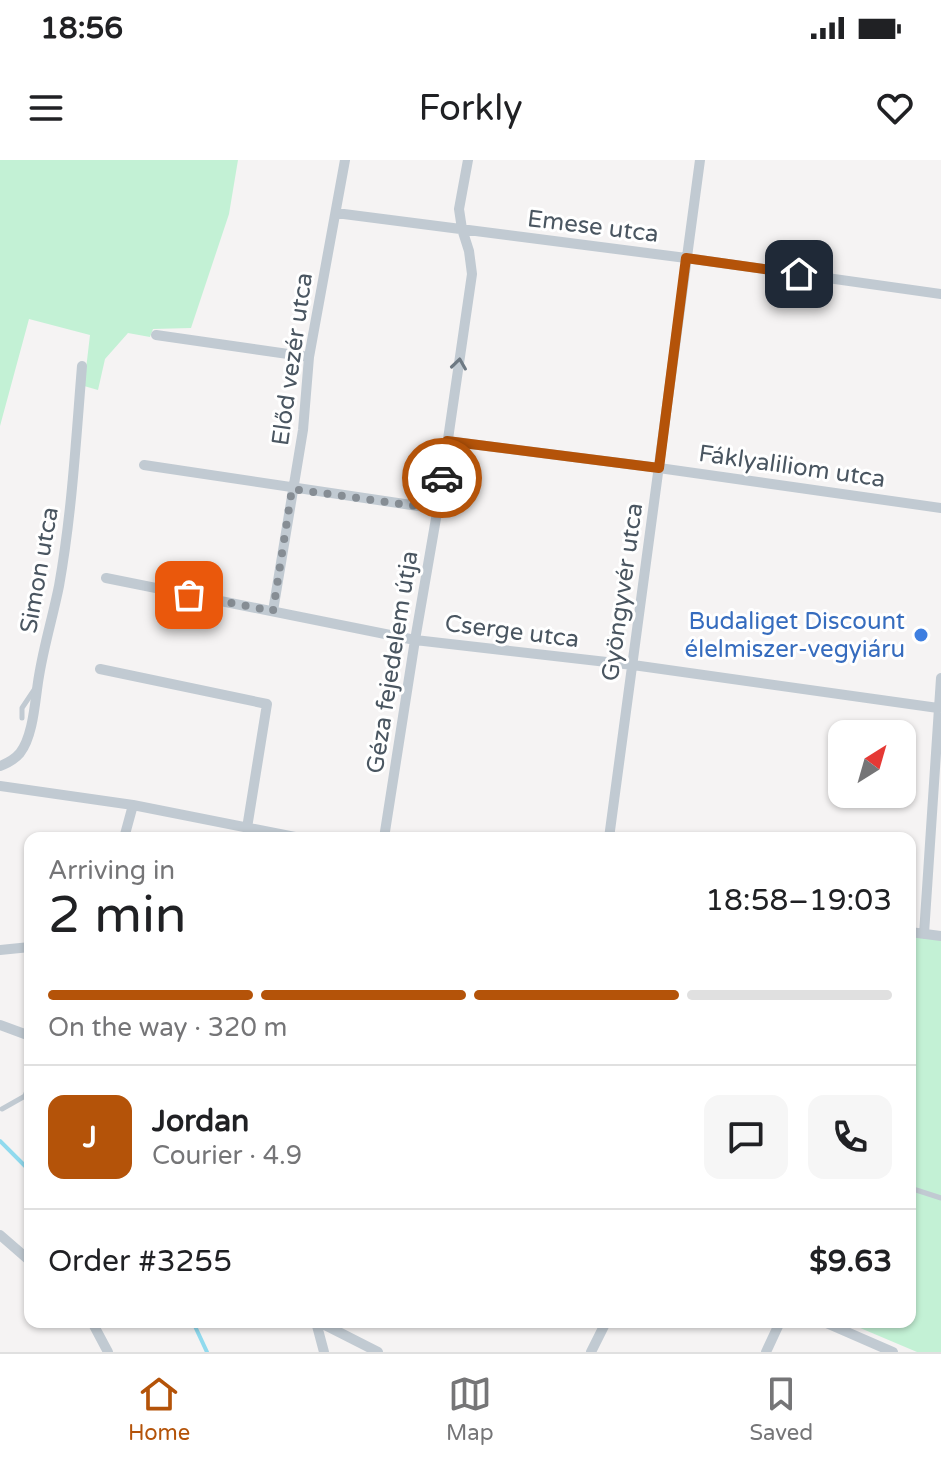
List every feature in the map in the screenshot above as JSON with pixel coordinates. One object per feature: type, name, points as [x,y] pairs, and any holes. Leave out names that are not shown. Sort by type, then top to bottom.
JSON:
[{"type":"street","name":"Előd vezér utca","points":[[273,611],[303,430],[309,357],[345,160]]},
{"type":"street","name":"Géza fejedelem útja","points":[[385,832],[438,509],[472,274],[459,209],[468,160]]},
{"type":"street","name":"Gyöngyvér utca","points":[[610,832],[700,160]]},
{"type":"street","name":"Emese utca","points":[[336,213],[941,294]]},
{"type":"street","points":[[156,335],[309,357]]},
{"type":"street","name":"Simon utca","points":[[0,766],[20,754],[26,742],[59,586],[72,493],[82,366]]},
{"type":"street","name":"Fáklyaliliom utca","points":[[447,441],[941,508]]},
{"type":"street","points":[[144,465],[438,509]]},
{"type":"street","name":"Cserge utca","points":[[106,578],[415,640],[633,665],[938,708]]},
{"type":"street","points":[[100,669],[267,704],[247,828]]},
{"type":"street","points":[[924,934],[941,678]]},
{"type":"street","points":[[0,786],[133,805],[266,832]]},
{"type":"street","points":[[126,832],[133,805]]},
{"type":"street","points":[[916,933],[941,936]]},
{"type":"street","points":[[0,950],[24,948]]},
{"type":"street","points":[[0,1025],[24,1034]]},
{"type":"street","points":[[0,1235],[24,1256]]},
{"type":"street","points":[[95,1328],[108,1352]]},
{"type":"street","points":[[319,1328],[324,1352]]},
{"type":"street","points":[[330,1328],[378,1352]]},
{"type":"street","points":[[591,1352],[603,1328]]},
{"type":"street","points":[[766,1352],[777,1328]]},
{"type":"street","points":[[838,1328],[893,1352]]},
{"type":"lane","points":[[22,718],[22,708],[38,686]]},
{"type":"lane","points":[[2,1109],[24,1097]]},
{"type":"lane","points":[[916,1190],[941,1198]]},
{"type":"green space","points":[[0,160],[238,160],[229,214],[191,328],[153,329],[150,337],[128,333],[105,359],[98,390],[84,386],[90,335],[29,319],[0,426]]},
{"type":"green space","points":[[916,937],[941,940],[941,1352],[917,1352],[860,1328],[916,1328]]},
{"type":"waterway","points":[[0,1141],[24,1165]]},
{"type":"waterway","points":[[196,1328],[207,1352]]},
{"type":"way so far","points":[[189,595],[273,611],[292,489],[438,509],[442,478]]},
{"type":"place","name":"Budaliget Discount élelmiszer-vegyiáru","points":[[921,635]]},
{"type":"route","points":[[442,478],[447,441],[659,468],[686,258],[799,274]]}]
